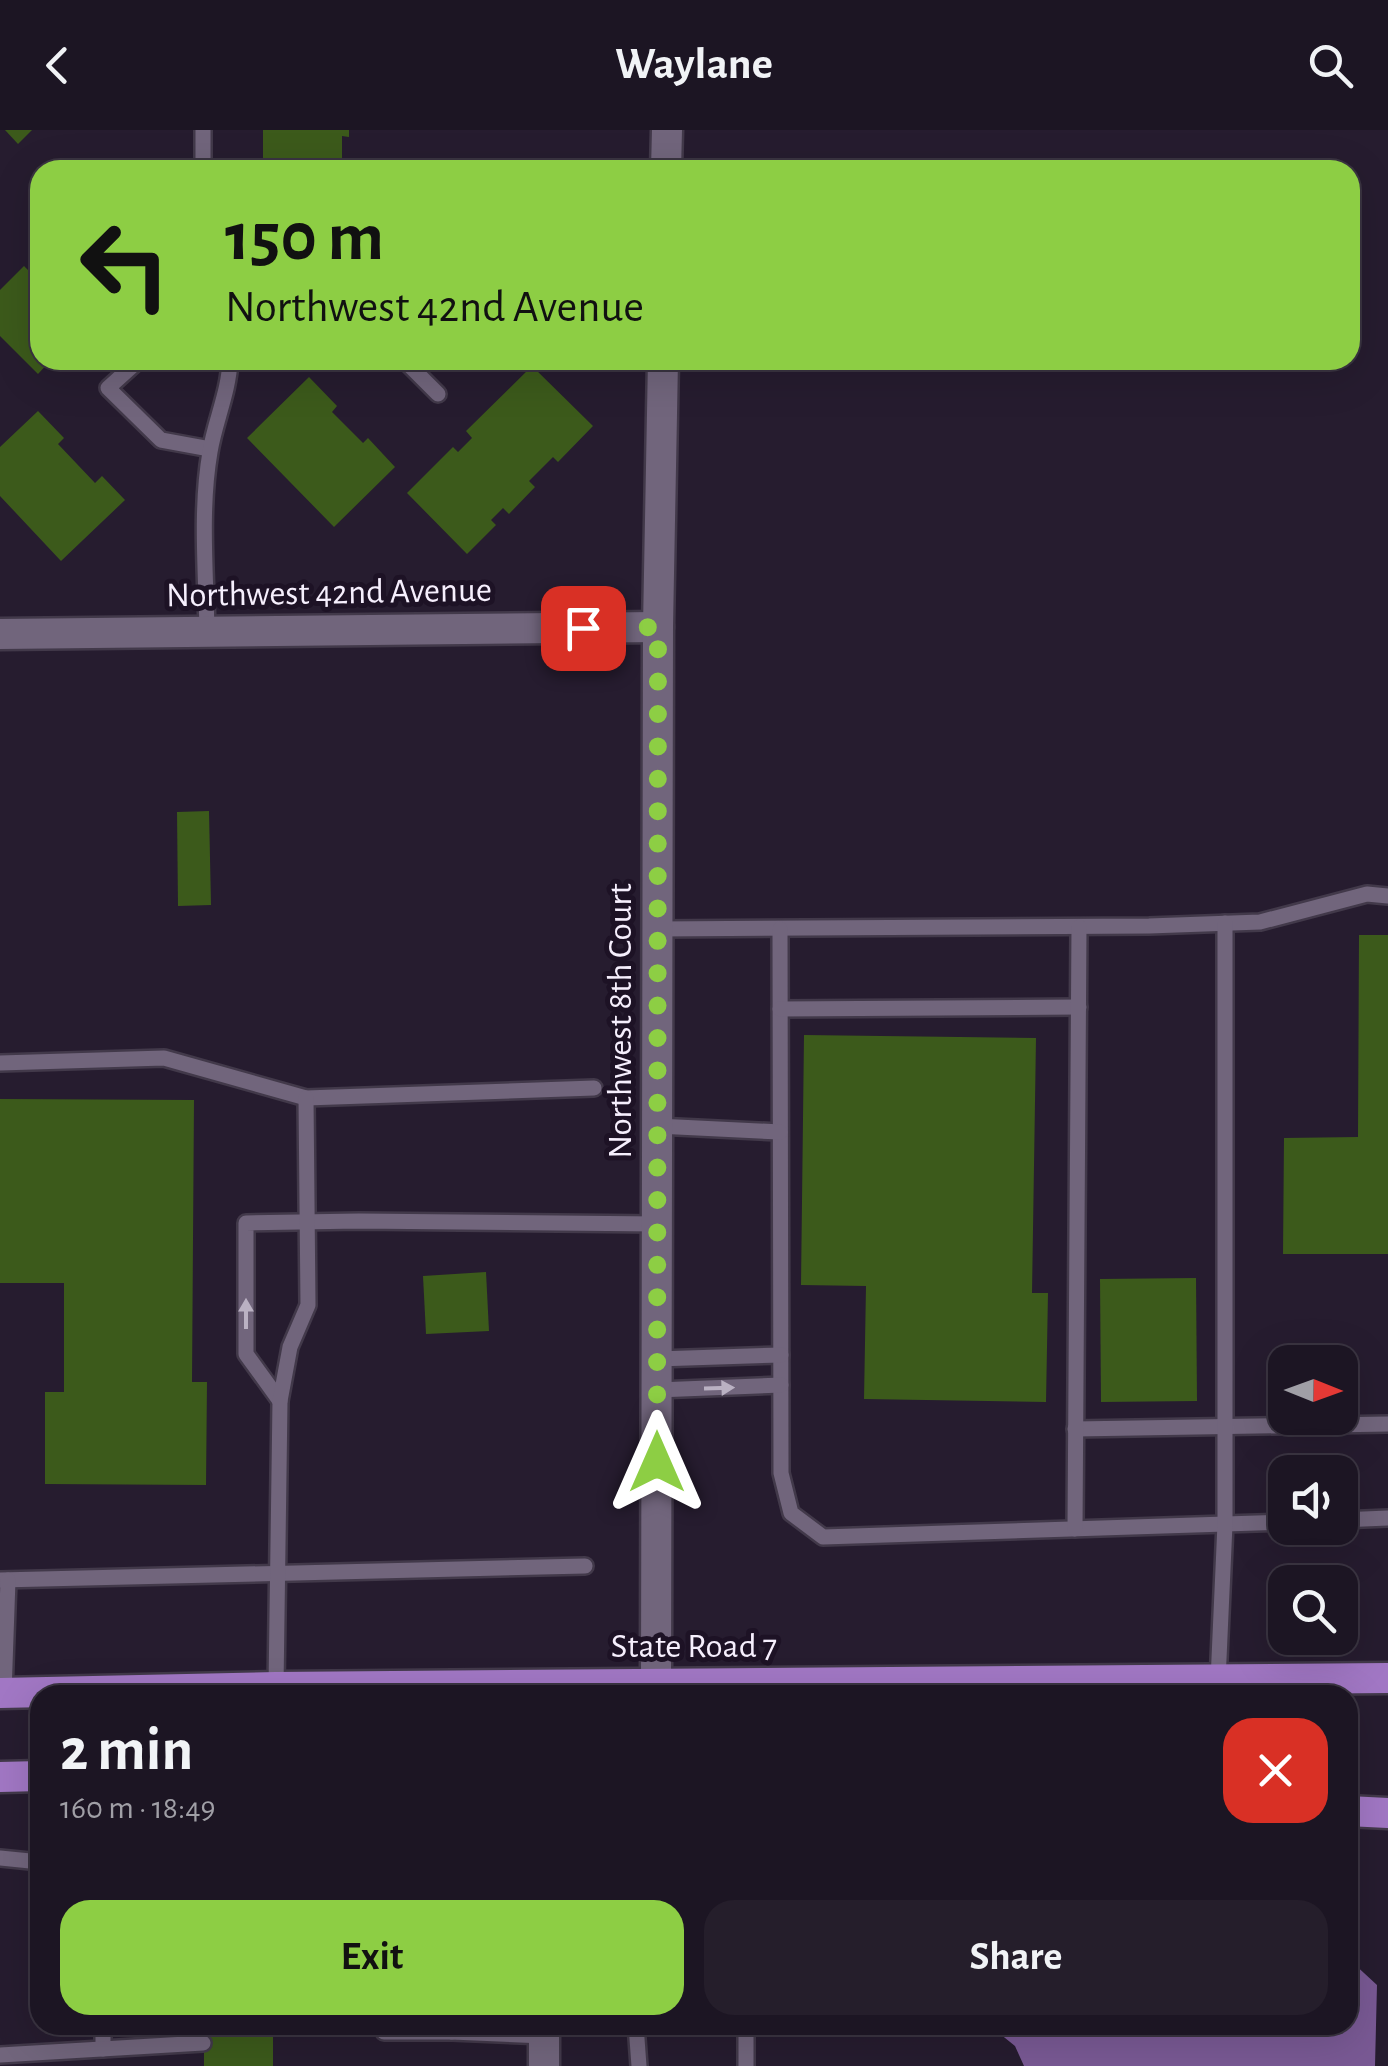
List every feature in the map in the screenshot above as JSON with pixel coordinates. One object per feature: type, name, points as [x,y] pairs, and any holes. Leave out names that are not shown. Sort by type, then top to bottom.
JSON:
[{"type":"main road","name":"State Road 7","points":[[934,1685],[1388,1678]]},
{"type":"main road","name":"State Road 7","points":[[2,1693],[30,1692]]},
{"type":"main road","points":[[0,1776],[30,1776]]},
{"type":"main road","points":[[1358,1812],[1388,1813]]},
{"type":"street","points":[[666,160],[667,130]]},
{"type":"street","name":"Northwest 8th Court","points":[[649,1685],[657,1390],[658,627],[663,370]]},
{"type":"street","name":"Northwest 42nd Avenue","points":[[0,634],[658,627]]},
{"type":"lane","points":[[188,130],[203,138]]},
{"type":"lane","points":[[128,370],[108,388],[161,440],[210,449]]},
{"type":"lane","points":[[207,632],[206,493],[210,449],[228,370]]},
{"type":"lane","points":[[414,370],[438,394]]},
{"type":"lane","points":[[658,929],[1225,924],[1260,922],[1367,894],[1388,896]]},
{"type":"lane","points":[[1218,1681],[1225,1524],[1225,924]]},
{"type":"lane","points":[[1075,1529],[1079,927]]},
{"type":"lane","points":[[780,929],[781,1473],[791,1513],[823,1537],[1268,1523]]},
{"type":"lane","points":[[780,1009],[1078,1008]]},
{"type":"lane","points":[[0,1063],[164,1058],[306,1098],[594,1088]]},
{"type":"lane","points":[[276,1685],[280,1401],[290,1347],[308,1305],[306,1098]]},
{"type":"lane","points":[[658,1126],[780,1132]]},
{"type":"lane","points":[[280,1401],[246,1354],[246,1223],[657,1224]]},
{"type":"lane","points":[[657,1359],[781,1356]]},
{"type":"lane","points":[[657,1390],[781,1385]]},
{"type":"lane","points":[[1076,1428],[1388,1424]]},
{"type":"lane","points":[[1358,1519],[1388,1518]]},
{"type":"lane","points":[[2,1693],[4,1580],[585,1566]]},
{"type":"lane","points":[[0,1858],[30,1861]]},
{"type":"lane","points":[[103,2035],[103,2049]]},
{"type":"lane","points":[[498,2035],[544,2042]]},
{"type":"lane","points":[[637,2035],[639,2066]]},
{"type":"lane","points":[[746,2035],[746,2066]]},
{"type":"lane","points":[[0,2054],[203,2043]]},
{"type":"shaded area","points":[[1358,1967],[1377,1985],[1375,2066],[1024,2066],[1015,2046],[1001,2035],[1358,2035]]},
{"type":"building","points":[[5,130],[32,130],[18,144]]},
{"type":"building","points":[[263,130],[349,130],[349,137],[342,136],[342,159],[350,160],[263,160]]},
{"type":"building","points":[[24,266],[29,271],[30,366],[0,336],[0,290]]},
{"type":"building","points":[[528,370],[536,370],[593,426],[558,462],[553,457],[529,481],[535,487],[509,514],[503,508],[491,520],[496,525],[467,554],[407,493],[453,447],[458,452],[472,438],[466,431]]},
{"type":"building","points":[[309,377],[337,406],[332,412],[363,443],[368,438],[395,467],[334,527],[247,438]]},
{"type":"building","points":[[38,411],[64,438],[58,444],[95,483],[102,476],[125,500],[61,561],[0,496],[0,447]]},
{"type":"building","points":[[209,811],[211,905],[178,906],[177,812]]},
{"type":"building","points":[[1359,935],[1388,935],[1388,1254],[1283,1254],[1284,1138],[1358,1137]]},
{"type":"building","points":[[804,1035],[1036,1038],[1032,1293],[1048,1293],[1046,1402],[864,1399],[866,1286],[801,1285]]},
{"type":"building","points":[[0,1099],[194,1100],[192,1382],[207,1382],[206,1485],[45,1484],[45,1392],[64,1392],[64,1283],[0,1283]]},
{"type":"building","points":[[486,1272],[489,1331],[426,1334],[423,1276]]},
{"type":"building","points":[[1196,1278],[1197,1401],[1101,1402],[1100,1279]]},
{"type":"building","points":[[204,2035],[273,2035],[273,2066],[204,2066]]},
{"type":"route","points":[[583,628],[658,627],[657,1462]]}]
